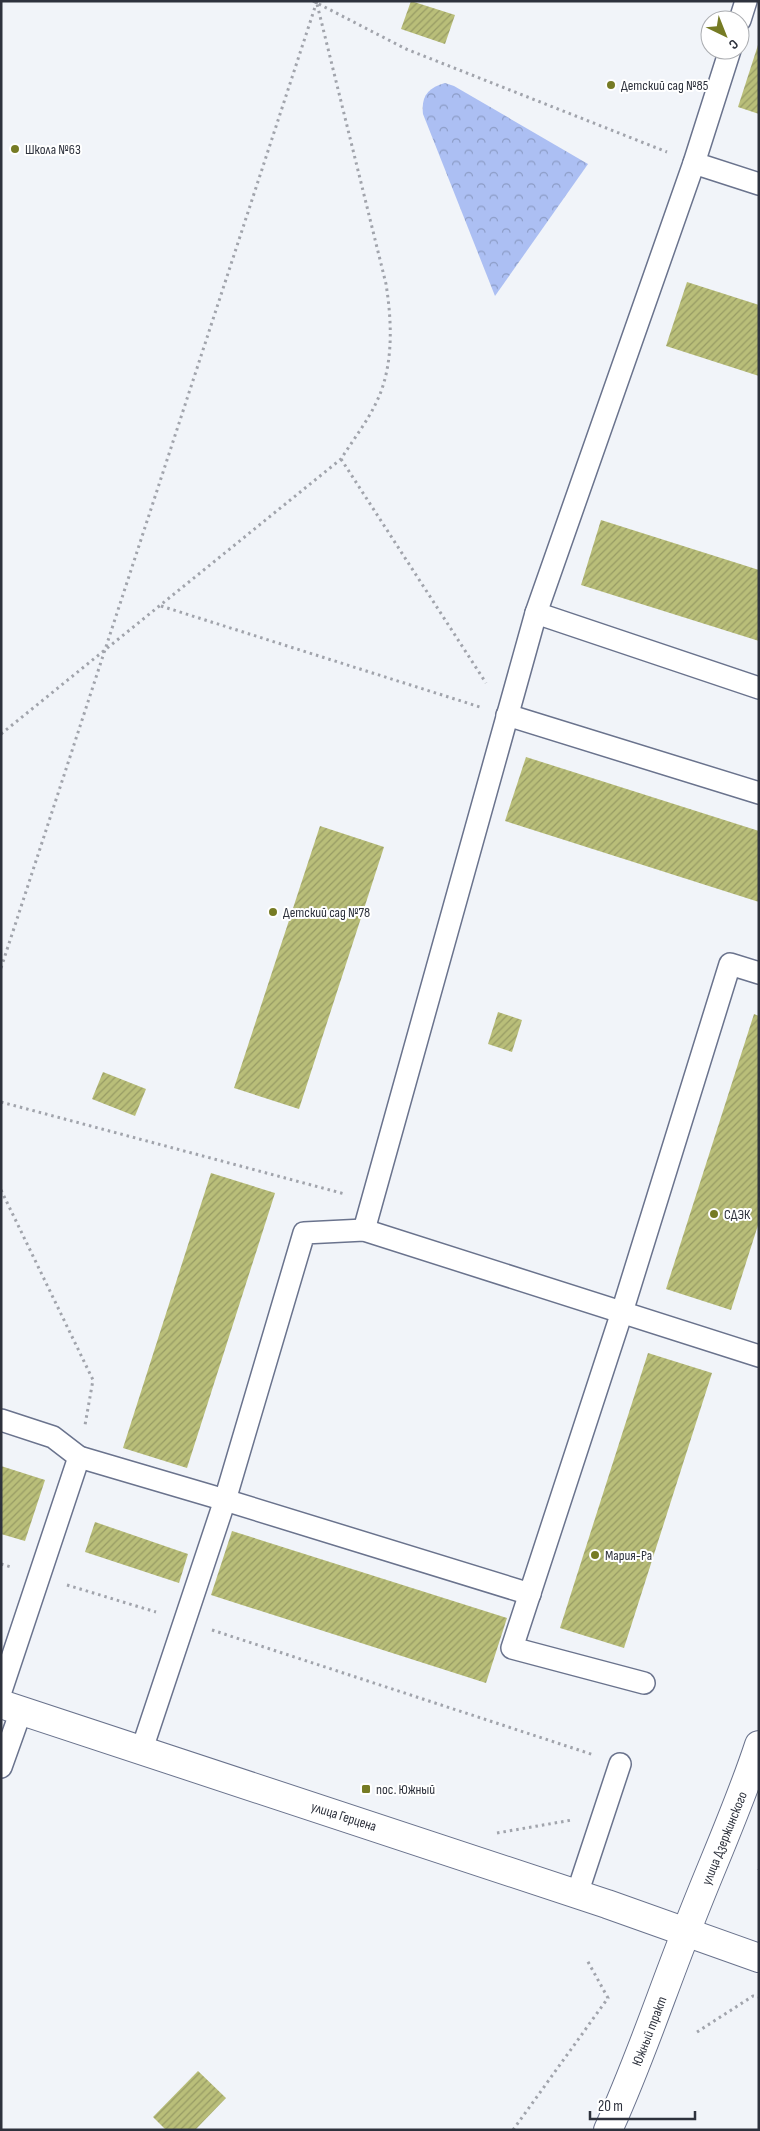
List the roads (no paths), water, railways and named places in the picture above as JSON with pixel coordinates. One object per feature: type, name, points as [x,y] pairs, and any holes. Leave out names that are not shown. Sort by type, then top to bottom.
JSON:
[{"type":"street","name":"улица Герцена","points":[[11,1707],[686,1930],[759,1958]]},
{"type":"street","name":"улица Дзержинского","points":[[686,1930],[728,1830],[759,1745]]},
{"type":"street","name":"Южный тракт","points":[[608,2130],[623,2099],[686,1930]]},
{"type":"lane","points":[[364,1230],[536,613],[694,163],[727,60]]},
{"type":"lane","points":[[694,163],[759,184]]},
{"type":"lane","points":[[536,613],[759,688]]},
{"type":"lane","points":[[507,715],[759,793]]},
{"type":"lane","points":[[644,1684],[512,1648],[622,1312],[730,964],[759,973]]},
{"type":"lane","points":[[142,1750],[225,1500],[304,1233],[364,1230],[759,1356]]},
{"type":"lane","points":[[1,1420],[53,1437],[80,1457],[530,1594]]},
{"type":"lane","points":[[1,1691],[80,1457]]},
{"type":"lane","points":[[1,1767],[11,1707]]},
{"type":"lane","points":[[577,1894],[620,1764]]},
{"type":"place","name":"Детский сад №85","points":[[611,85]]},
{"type":"place","name":"Школа №63","points":[[15,149]]},
{"type":"place","name":"Детский сад №78","points":[[273,912]]},
{"type":"place","name":"СДЭК","points":[[714,1214]]},
{"type":"place","name":"Мария-Ра","points":[[595,1555]]},
{"type":"place","name":"пос. Южный","points":[[366,1789]]}]
